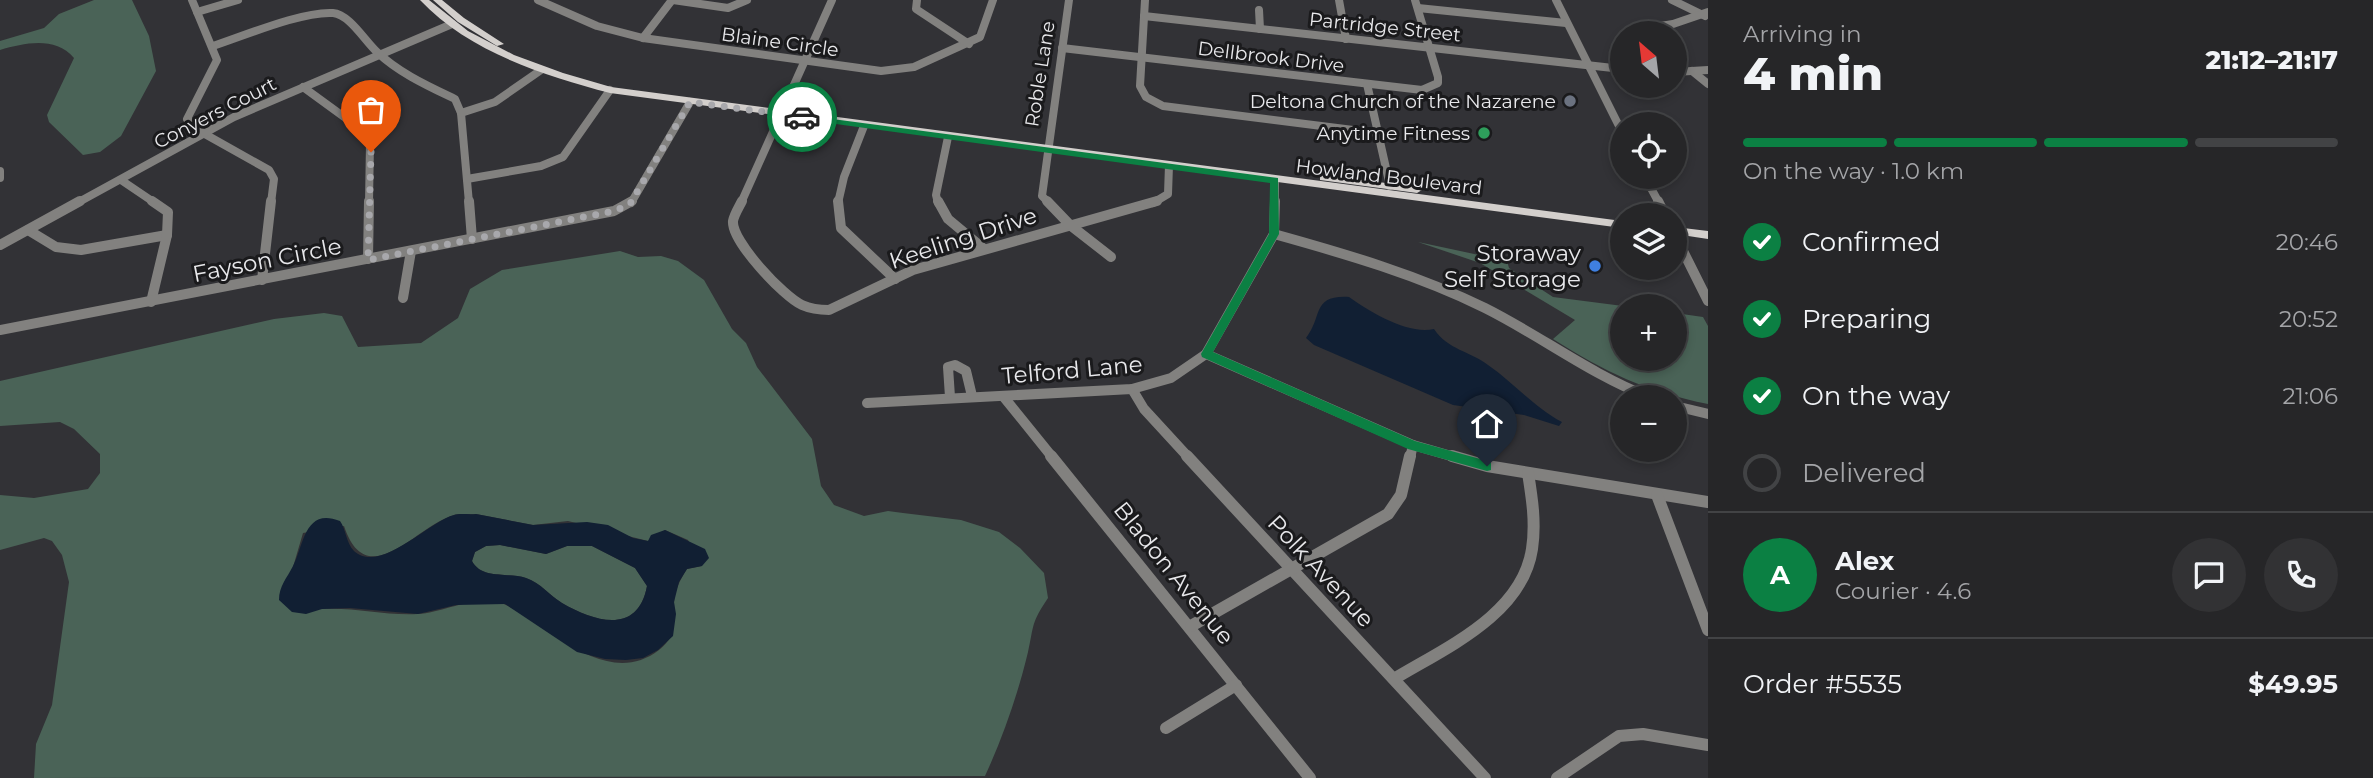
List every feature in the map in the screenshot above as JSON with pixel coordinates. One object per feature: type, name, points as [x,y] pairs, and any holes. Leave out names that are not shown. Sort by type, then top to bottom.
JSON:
[{"type":"main road","name":"Howland Boulevard","points":[[424,0],[479,42],[541,70],[593,86],[632,86],[781,110],[1047,146],[1390,186],[1610,216]]},
{"type":"main road","name":"Howland Boulevard","points":[[438,0],[461,20],[501,45],[610,87],[690,102],[781,110],[864,126],[1047,146],[1275,180],[1610,223]]},
{"type":"main road","points":[[1371,193],[1390,186]]},
{"type":"main road","points":[[1687,226],[1708,229]]},
{"type":"main road","points":[[1687,234],[1708,235]]},
{"type":"street","points":[[192,0],[217,60],[187,119],[203,133],[269,170],[274,179],[262,280]]},
{"type":"street","points":[[197,12],[238,0]]},
{"type":"street","name":"Blaine Circle","points":[[538,0],[597,26],[643,38],[803,61],[898,71],[969,44]]},
{"type":"street","points":[[643,38],[672,0],[728,8],[747,0]]},
{"type":"street","name":"Keeling Drive","points":[[832,0],[736,209],[735,232],[742,243],[788,296],[808,310],[828,310],[895,279],[984,249],[1164,197],[1170,188],[1169,165]]},
{"type":"street","points":[[917,0],[916,9],[969,44],[980,37],[985,29],[993,0]]},
{"type":"street","name":"Roble Lane","points":[[1069,0],[1042,195],[1047,205],[1111,257]]},
{"type":"street","points":[[1145,0],[1143,95],[1163,106],[1377,133]]},
{"type":"street","points":[[1339,0],[1346,39]]},
{"type":"street","points":[[1556,0],[1612,112]]},
{"type":"street","points":[[1672,0],[1706,15]]},
{"type":"street","points":[[1429,48],[1416,4],[1566,23]]},
{"type":"street","points":[[1259,10],[1260,29]]},
{"type":"street","points":[[213,47],[312,15],[335,13],[343,17],[379,54],[417,80],[455,99],[461,113],[472,239]]},
{"type":"street","points":[[1684,21],[1706,15]]},
{"type":"street","name":"Partridge Street","points":[[1144,16],[1610,68]]},
{"type":"street","name":"Conyers Court","points":[[0,245],[203,133],[452,24]]},
{"type":"street","name":"Dellbrook Drive","points":[[1062,48],[1367,84],[1432,88],[1438,83],[1438,77],[1429,48]]},
{"type":"street","points":[[461,113],[495,102],[541,70]]},
{"type":"street","points":[[1687,71],[1708,70]]},
{"type":"street","points":[[1692,71],[1708,84]]},
{"type":"street","points":[[1367,84],[1390,186]]},
{"type":"street","points":[[303,87],[362,130],[370,143],[368,260]]},
{"type":"street","points":[[467,179],[541,166],[563,157],[610,87]]},
{"type":"street","name":"Fayson Circle","points":[[0,330],[614,211],[630,204],[690,102]]},
{"type":"street","points":[[864,126],[838,201],[837,217],[841,228],[895,279]]},
{"type":"street","points":[[948,137],[936,195],[937,205],[943,214],[984,249]]},
{"type":"street","points":[[0,171],[0,178]]},
{"type":"street","points":[[121,180],[168,212],[167,235],[151,302]]},
{"type":"street","name":"Telford Lane","points":[[867,403],[1132,389],[1171,378],[1206,354],[1274,234],[1275,180]]},
{"type":"street","points":[[28,230],[56,247],[68,250],[96,248],[167,235]]},
{"type":"street","points":[[1274,234],[1375,262],[1467,299],[1601,377],[1620,385]]},
{"type":"street","points":[[404,298],[411,251]]},
{"type":"street","points":[[1687,258],[1708,301]]},
{"type":"street","points":[[1206,354],[1413,446],[1487,466],[1708,502]]},
{"type":"street","points":[[950,397],[948,368],[955,365],[966,371],[972,396]]},
{"type":"street","name":"Polk Avenue","points":[[1132,389],[1144,409],[1485,778]]},
{"type":"street","name":"Bladon Avenue","points":[[1003,396],[1191,626],[1310,778]]},
{"type":"street","points":[[1687,409],[1708,414]]},
{"type":"street","points":[[1191,626],[1292,571],[1388,514],[1401,495],[1413,446]]},
{"type":"street","points":[[1394,679],[1499,612],[1523,582],[1533,550],[1536,511],[1528,473]]},
{"type":"street","points":[[1657,495],[1708,630]]},
{"type":"street","points":[[1166,728],[1236,685]]},
{"type":"street","points":[[1557,778],[1619,736],[1643,734],[1708,746]]},
{"type":"green space","points":[[94,0],[132,0],[149,36],[156,71],[121,136],[100,152],[83,155],[49,122],[47,115],[74,58],[58,46],[49,44],[19,45],[0,50],[0,41],[44,28],[59,14]]},
{"type":"green space","points":[[1418,242],[1507,261],[1509,268],[1553,297],[1610,304],[1610,370],[1553,339],[1575,320],[1480,263]]},
{"type":"green space","points":[[620,251],[638,257],[661,256],[678,261],[704,280],[732,329],[746,343],[757,367],[812,439],[821,486],[834,505],[864,516],[888,511],[961,520],[999,532],[1020,548],[1044,573],[1048,598],[1034,624],[1015,699],[985,776],[34,778],[36,744],[52,705],[69,582],[62,555],[52,541],[44,538],[0,550],[0,495],[34,498],[88,489],[100,473],[100,454],[74,429],[60,422],[0,426],[0,381],[274,319],[324,313],[342,316],[358,347],[421,343],[458,318],[470,289],[502,270]],"holes":[[[456,514],[476,514],[533,525],[568,521],[648,541],[665,530],[688,540],[702,566],[687,569],[680,581],[674,598],[672,634],[665,645],[639,660],[619,663],[599,659],[578,650],[506,605],[496,602],[473,602],[418,614],[322,609],[293,567],[303,533],[344,526],[354,546],[366,555],[379,556]]]},
{"type":"green space","points":[[1687,315],[1703,317],[1708,326],[1708,404],[1687,399],[1687,385],[1641,385],[1611,371],[1687,371]]},
{"type":"green space","points":[[500,545],[546,554],[567,546],[592,546],[635,568],[647,586],[642,602],[635,612],[625,618],[601,619],[562,603],[531,580],[489,573],[476,567],[472,561],[475,552],[486,546]]},
{"type":"water","points":[[1337,297],[1349,297],[1401,325],[1413,329],[1434,329],[1446,342],[1481,360],[1562,422],[1559,426],[1524,415],[1453,405],[1314,345],[1306,338],[1323,304]]},
{"type":"water","points":[[456,514],[476,514],[533,525],[587,522],[608,525],[633,538],[648,541],[651,535],[665,530],[705,549],[709,558],[702,566],[687,569],[679,582],[674,602],[676,614],[673,636],[658,650],[643,658],[626,660],[605,659],[577,652],[505,604],[456,605],[418,614],[350,608],[322,609],[306,614],[292,612],[279,600],[282,586],[303,538],[319,519],[340,521],[349,544],[354,551],[365,557],[390,552]],"holes":[[[500,545],[546,554],[567,546],[592,546],[635,568],[647,586],[642,602],[635,612],[625,618],[601,619],[562,603],[531,580],[482,571],[472,561],[475,552],[486,546]]]},
{"type":"way so far","points":[[371,152],[368,260],[614,211],[630,204],[638,195],[690,102],[802,117]]},
{"type":"place","name":"Deltona Church of the Nazarene","points":[[1570,101]]},
{"type":"place","name":"Anytime Fitness","points":[[1484,133]]},
{"type":"place","name":"Storaway Self Storage","points":[[1595,266]]},
{"type":"route","points":[[802,117],[1275,180],[1277,212],[1274,234],[1206,354],[1413,446],[1487,466]]}]
